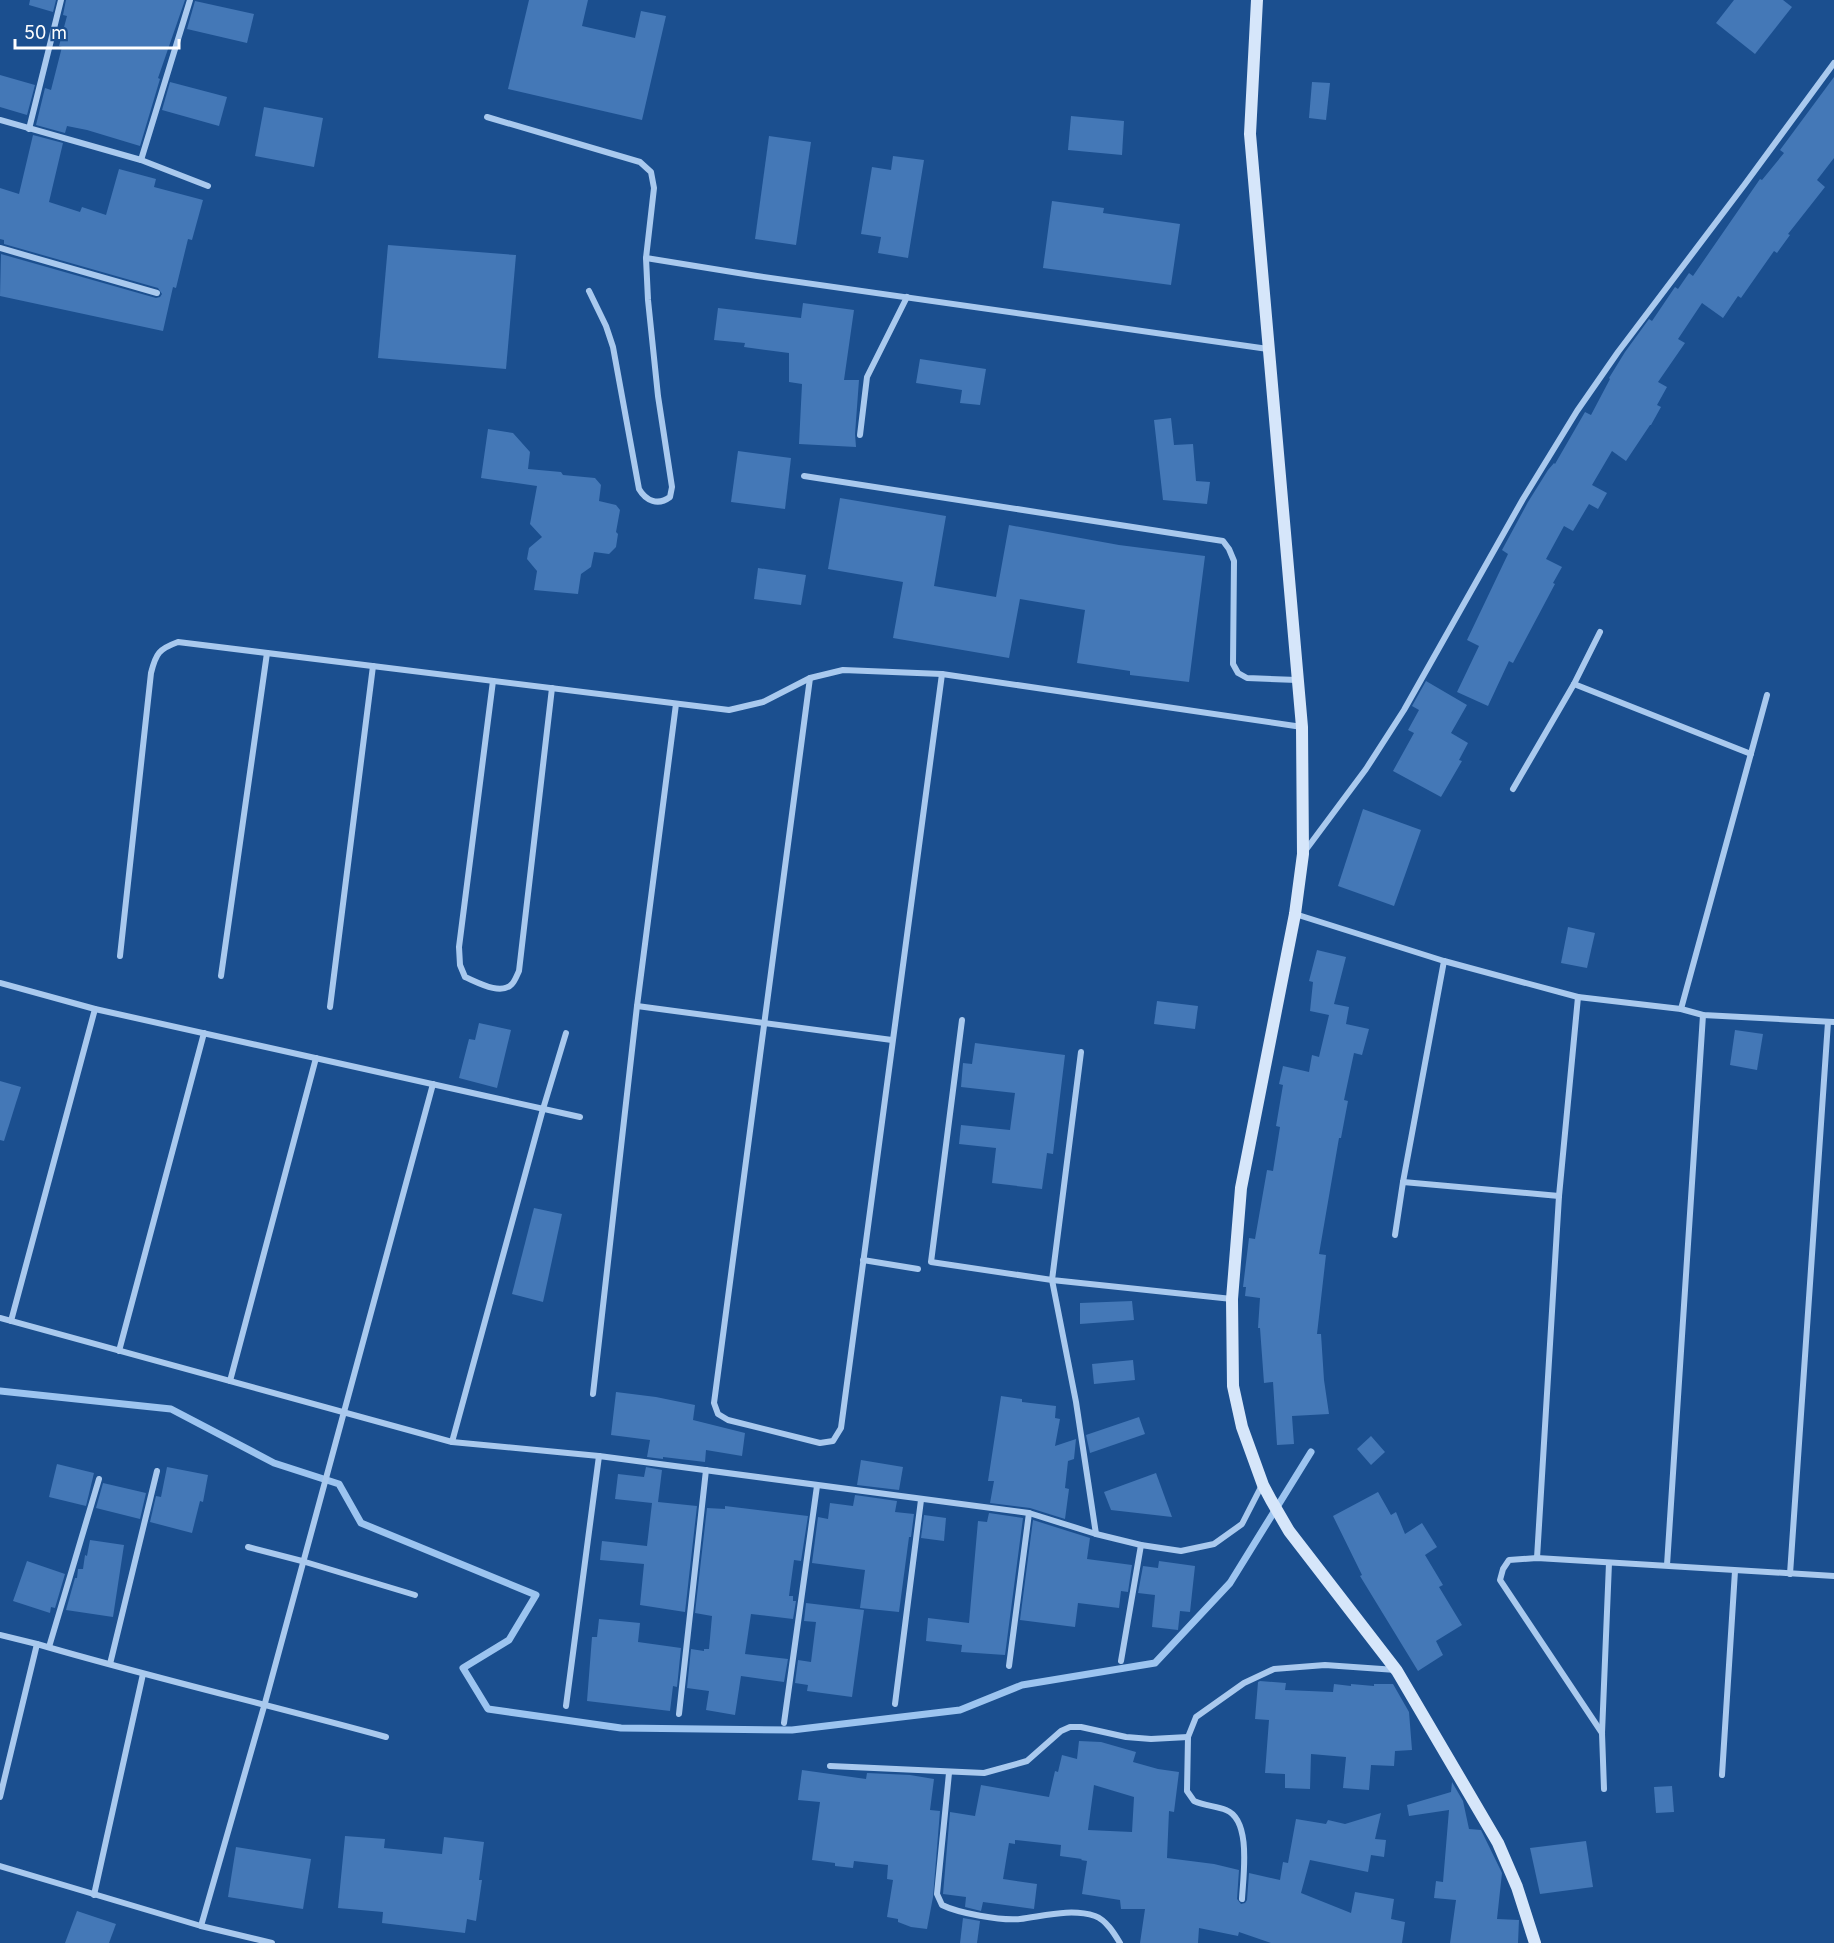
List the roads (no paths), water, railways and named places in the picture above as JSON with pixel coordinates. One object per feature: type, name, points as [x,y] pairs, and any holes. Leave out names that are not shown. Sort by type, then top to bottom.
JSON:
[{"type":"street","points":[[29,129],[61,0]]},
{"type":"street","points":[[141,160],[190,0]]},
{"type":"street","points":[[1257,0],[1250,134],[1302,728],[1303,854],[1294,914],[1241,1188],[1232,1299],[1233,1386],[1242,1427],[1270,1500],[1289,1531],[1397,1671],[1498,1843],[1517,1887],[1535,1943]]},
{"type":"street","points":[[1303,854],[1366,769],[1404,710],[1523,499],[1577,411],[1618,352],[1834,63]]},
{"type":"street","points":[[487,117],[640,162],[651,172],[654,188],[646,258],[648,300],[658,396],[672,487],[670,497],[664,502],[653,502],[644,498],[639,489],[613,346],[589,291]]},
{"type":"street","points":[[0,120],[141,160],[208,186]]},
{"type":"street","points":[[0,248],[156,293]]},
{"type":"street","points":[[646,258],[1268,349]]},
{"type":"street","points":[[860,435],[867,377],[907,297]]},
{"type":"street","points":[[804,476],[1223,541],[1234,561],[1233,664],[1238,673],[1247,678],[1298,680]]},
{"type":"street","points":[[1513,789],[1574,684],[1600,632]]},
{"type":"street","points":[[120,956],[152,673],[155,658],[164,647],[178,642],[729,710],[763,702],[810,678],[843,670],[942,675],[1302,728]]},
{"type":"street","points":[[221,976],[267,653]]},
{"type":"street","points":[[330,1007],[373,666]]},
{"type":"street","points":[[810,678],[714,1403],[718,1414],[728,1420],[820,1443],[833,1441],[841,1428],[942,675]]},
{"type":"street","points":[[493,681],[459,947],[460,965],[465,977],[489,987],[504,988],[512,985],[519,971],[552,688]]},
{"type":"street","points":[[1574,684],[1751,754]]},
{"type":"street","points":[[1681,1010],[1767,695]]},
{"type":"street","points":[[593,1394],[637,1006],[676,704]]},
{"type":"street","points":[[1294,914],[1444,961],[1578,997],[1681,1010],[1703,1015],[1831,1022],[1790,1574]]},
{"type":"street","points":[[1395,1235],[1444,961]]},
{"type":"street","points":[[0,983],[95,1009],[580,1117]]},
{"type":"street","points":[[1537,1558],[1560,1196],[1578,997]]},
{"type":"street","points":[[637,1006],[892,1040]]},
{"type":"street","points":[[11,1321],[95,1009]]},
{"type":"street","points":[[1667,1565],[1703,1015]]},
{"type":"street","points":[[962,1020],[931,1262],[1052,1280],[1232,1299]]},
{"type":"street","points":[[119,1351],[204,1033]]},
{"type":"street","points":[[452,1442],[566,1033]]},
{"type":"street","points":[[1081,1052],[1052,1280],[1076,1402],[1096,1534]]},
{"type":"street","points":[[230,1381],[316,1058]]},
{"type":"street","points":[[201,1926],[265,1703],[433,1084]]},
{"type":"street","points":[[1403,1182],[1560,1196]]},
{"type":"street","points":[[863,1260],[918,1269]]},
{"type":"street","points":[[0,1318],[452,1442],[599,1456],[1029,1513],[1096,1534],[1141,1545],[1181,1551],[1214,1544],[1242,1524],[1263,1485]]},
{"type":"street","points":[[566,1706],[599,1456]]},
{"type":"street","points":[[679,1714],[706,1470]]},
{"type":"street","points":[[110,1665],[157,1471]]},
{"type":"street","points":[[50,1647],[99,1479]]},
{"type":"street","points":[[784,1723],[817,1486]]},
{"type":"street","points":[[895,1704],[921,1500]]},
{"type":"street","points":[[1010,1666],[1029,1513]]},
{"type":"street","points":[[1121,1661],[1141,1545]]},
{"type":"street","points":[[248,1547],[415,1595]]},
{"type":"street","points":[[1602,1733],[1500,1580],[1509,1560],[1537,1558],[1834,1576]]},
{"type":"street","points":[[1604,1789],[1602,1733],[1609,1563]]},
{"type":"street","points":[[1722,1775],[1735,1570]]},
{"type":"street","points":[[0,1635],[143,1674],[265,1703],[386,1737]]},
{"type":"street","points":[[0,1797],[37,1644]]},
{"type":"street","points":[[1242,1899],[1244,1844],[1236,1817],[1227,1810],[1202,1805],[1191,1798],[1187,1791],[1188,1737],[1196,1717],[1244,1683],[1274,1669],[1325,1665],[1397,1671]]},
{"type":"street","points":[[94,1895],[143,1674]]},
{"type":"street","points":[[830,1766],[984,1773],[1027,1761],[1061,1731],[1070,1727],[1082,1726],[1126,1737],[1151,1739],[1188,1737]]},
{"type":"street","points":[[949,1773],[937,1894],[942,1905],[1002,1920],[1052,1913],[1090,1915],[1106,1924],[1120,1943]]},
{"type":"street","points":[[0,1866],[201,1926],[272,1943]]},
{"type":"waterway","points":[[0,1391],[171,1409],[274,1463],[339,1484],[361,1523],[536,1595],[509,1640],[463,1668],[488,1709],[621,1728],[792,1730],[960,1710],[1022,1685],[1155,1663],[1230,1583],[1311,1452]]}]
